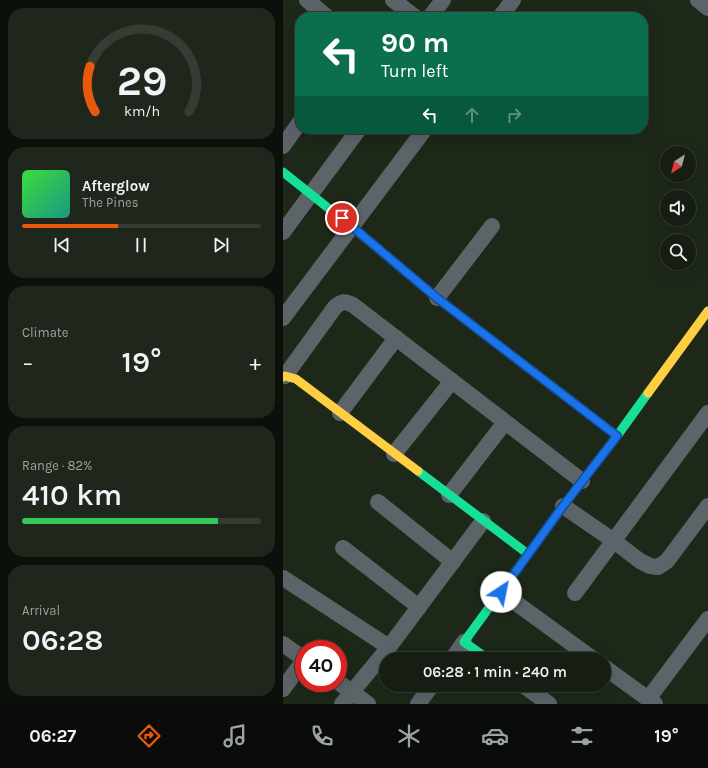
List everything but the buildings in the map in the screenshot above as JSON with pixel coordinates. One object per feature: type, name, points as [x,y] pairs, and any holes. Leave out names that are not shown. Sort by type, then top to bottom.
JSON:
[{"type":"street","points":[[307,0],[321,12]]},
{"type":"street","points":[[393,0],[409,12]]},
{"type":"street","points":[[434,12],[443,0]]},
{"type":"street","points":[[504,12],[513,0]]},
{"type":"street","points":[[698,0],[708,8]]},
{"type":"street","points":[[283,146],[295,129]]},
{"type":"street","points":[[283,232],[355,134]]},
{"type":"street","points":[[283,318],[421,134]]},
{"type":"street","points":[[283,172],[437,298],[617,436]]},
{"type":"street","points":[[437,298],[492,226]]},
{"type":"street","points":[[528,554],[296,379],[284,377],[335,307],[341,302],[347,302],[353,305],[582,481]]},
{"type":"street","points":[[457,652],[563,506],[617,436],[708,311]]},
{"type":"street","points":[[340,413],[397,338]]},
{"type":"street","points":[[394,454],[452,381]]},
{"type":"street","points":[[575,593],[708,413]]},
{"type":"street","points":[[449,495],[505,422]]},
{"type":"street","points":[[378,502],[453,562]]},
{"type":"street","points":[[563,506],[640,561],[650,566],[658,567],[667,561],[708,506]]},
{"type":"street","points":[[368,704],[347,698],[389,647],[483,521]]},
{"type":"street","points":[[343,548],[419,607]]},
{"type":"street","points":[[283,578],[389,647]]},
{"type":"street","points":[[501,592],[583,652]]},
{"type":"street","points":[[611,672],[651,702],[708,619]]},
{"type":"street","points":[[465,642],[479,652]]},
{"type":"street","points":[[283,644],[295,653]]},
{"type":"street","points":[[283,689],[295,672]]},
{"type":"street","points":[[418,704],[427,692]]},
{"type":"street","points":[[533,692],[549,704]]},
{"type":"traffic: fast","points":[[283,172],[437,298],[617,436]]},
{"type":"traffic: fast","points":[[478,652],[464,642],[563,506],[648,393]]},
{"type":"traffic: fast","points":[[418,471],[528,554]]},
{"type":"traffic: slow","points":[[648,393],[708,311]]},
{"type":"traffic: slow","points":[[283,377],[285,376],[296,379],[418,471]]},
{"type":"route","points":[[342,218],[437,298],[617,436],[563,506],[501,592]]}]
